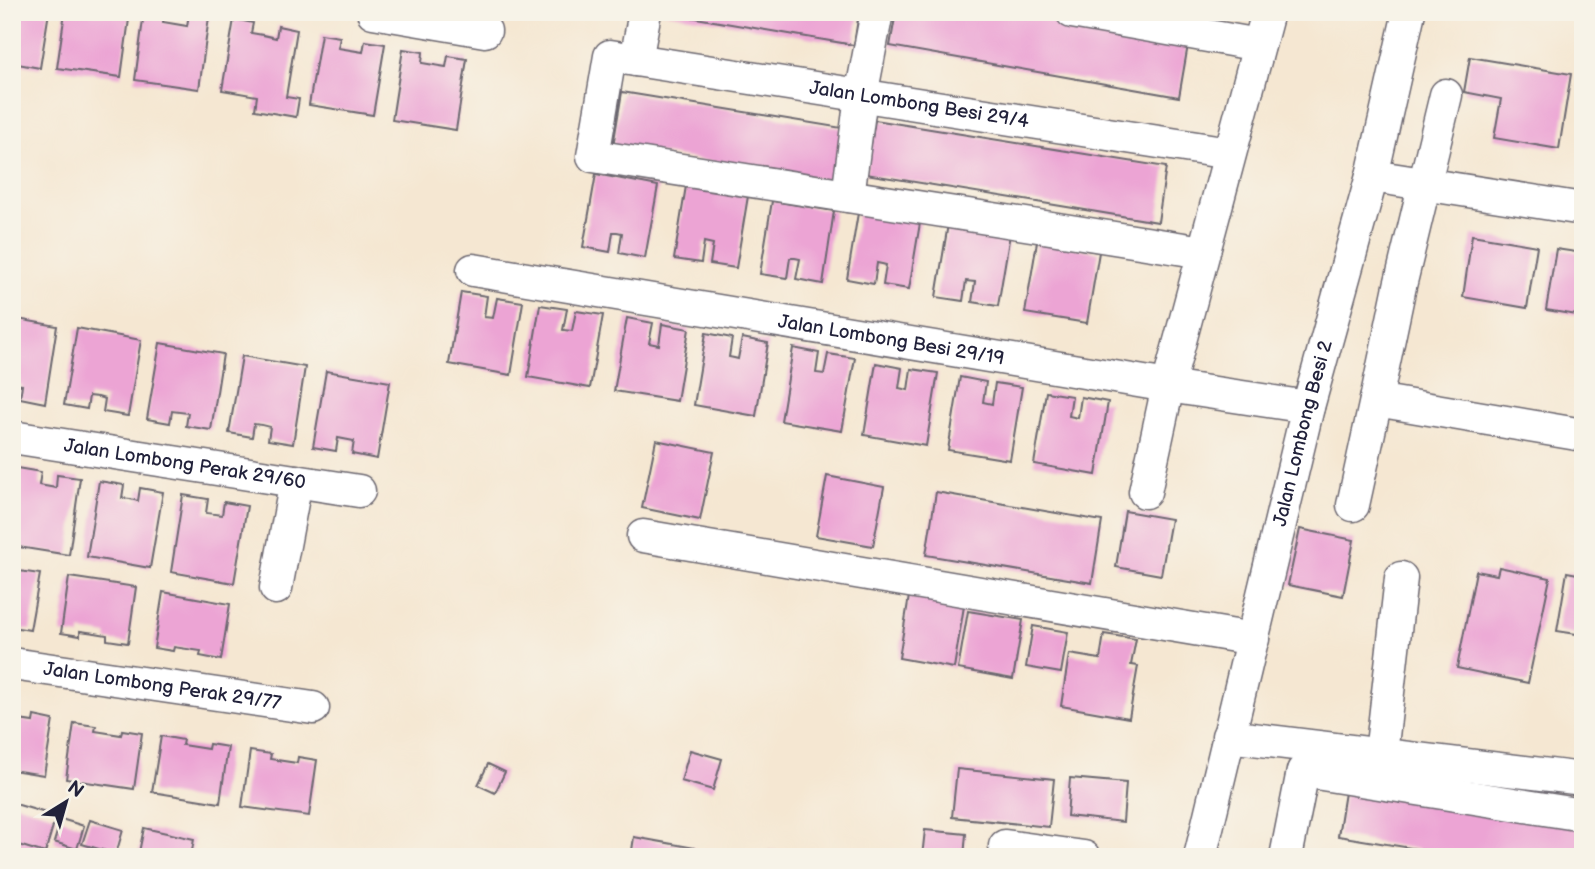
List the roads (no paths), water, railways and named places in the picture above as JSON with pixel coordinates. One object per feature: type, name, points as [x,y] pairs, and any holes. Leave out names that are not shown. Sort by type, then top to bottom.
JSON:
[{"type":"street","points":[[373,12],[485,31]]},
{"type":"street","points":[[645,12],[623,58],[593,156],[1203,252]]},
{"type":"street","points":[[848,197],[861,96],[877,12]]},
{"type":"street","points":[[1072,12],[1259,45]]},
{"type":"street","points":[[1145,492],[1168,386],[1268,12]]},
{"type":"street","name":"Jalan Lombong Besi 2","points":[[1200,857],[1308,407],[1372,176],[1409,12]]},
{"type":"street","name":"Jalan Lombong Besi 29/4","points":[[623,58],[1229,153]]},
{"type":"street","points":[[1353,505],[1424,182],[1446,95]]},
{"type":"street","points":[[1372,176],[1424,182],[1583,209]]},
{"type":"street","name":"Jalan Lombong Besi 29/19","points":[[473,270],[1308,407]]},
{"type":"street","points":[[1376,400],[1583,435]]},
{"type":"street","name":"Jalan Lombong Perak 29/60","points":[[12,437],[359,491]]},
{"type":"street","points":[[275,588],[296,481]]},
{"type":"street","points":[[643,536],[1253,639]]},
{"type":"street","points":[[1381,754],[1401,578]]},
{"type":"street","name":"Jalan Lombong Perak 29/77","points":[[12,664],[313,708]]},
{"type":"street","points":[[1228,736],[1583,779]]},
{"type":"street","points":[[1286,857],[1303,771],[1583,815]]},
{"type":"street","points":[[1004,846],[1084,857]]}]
